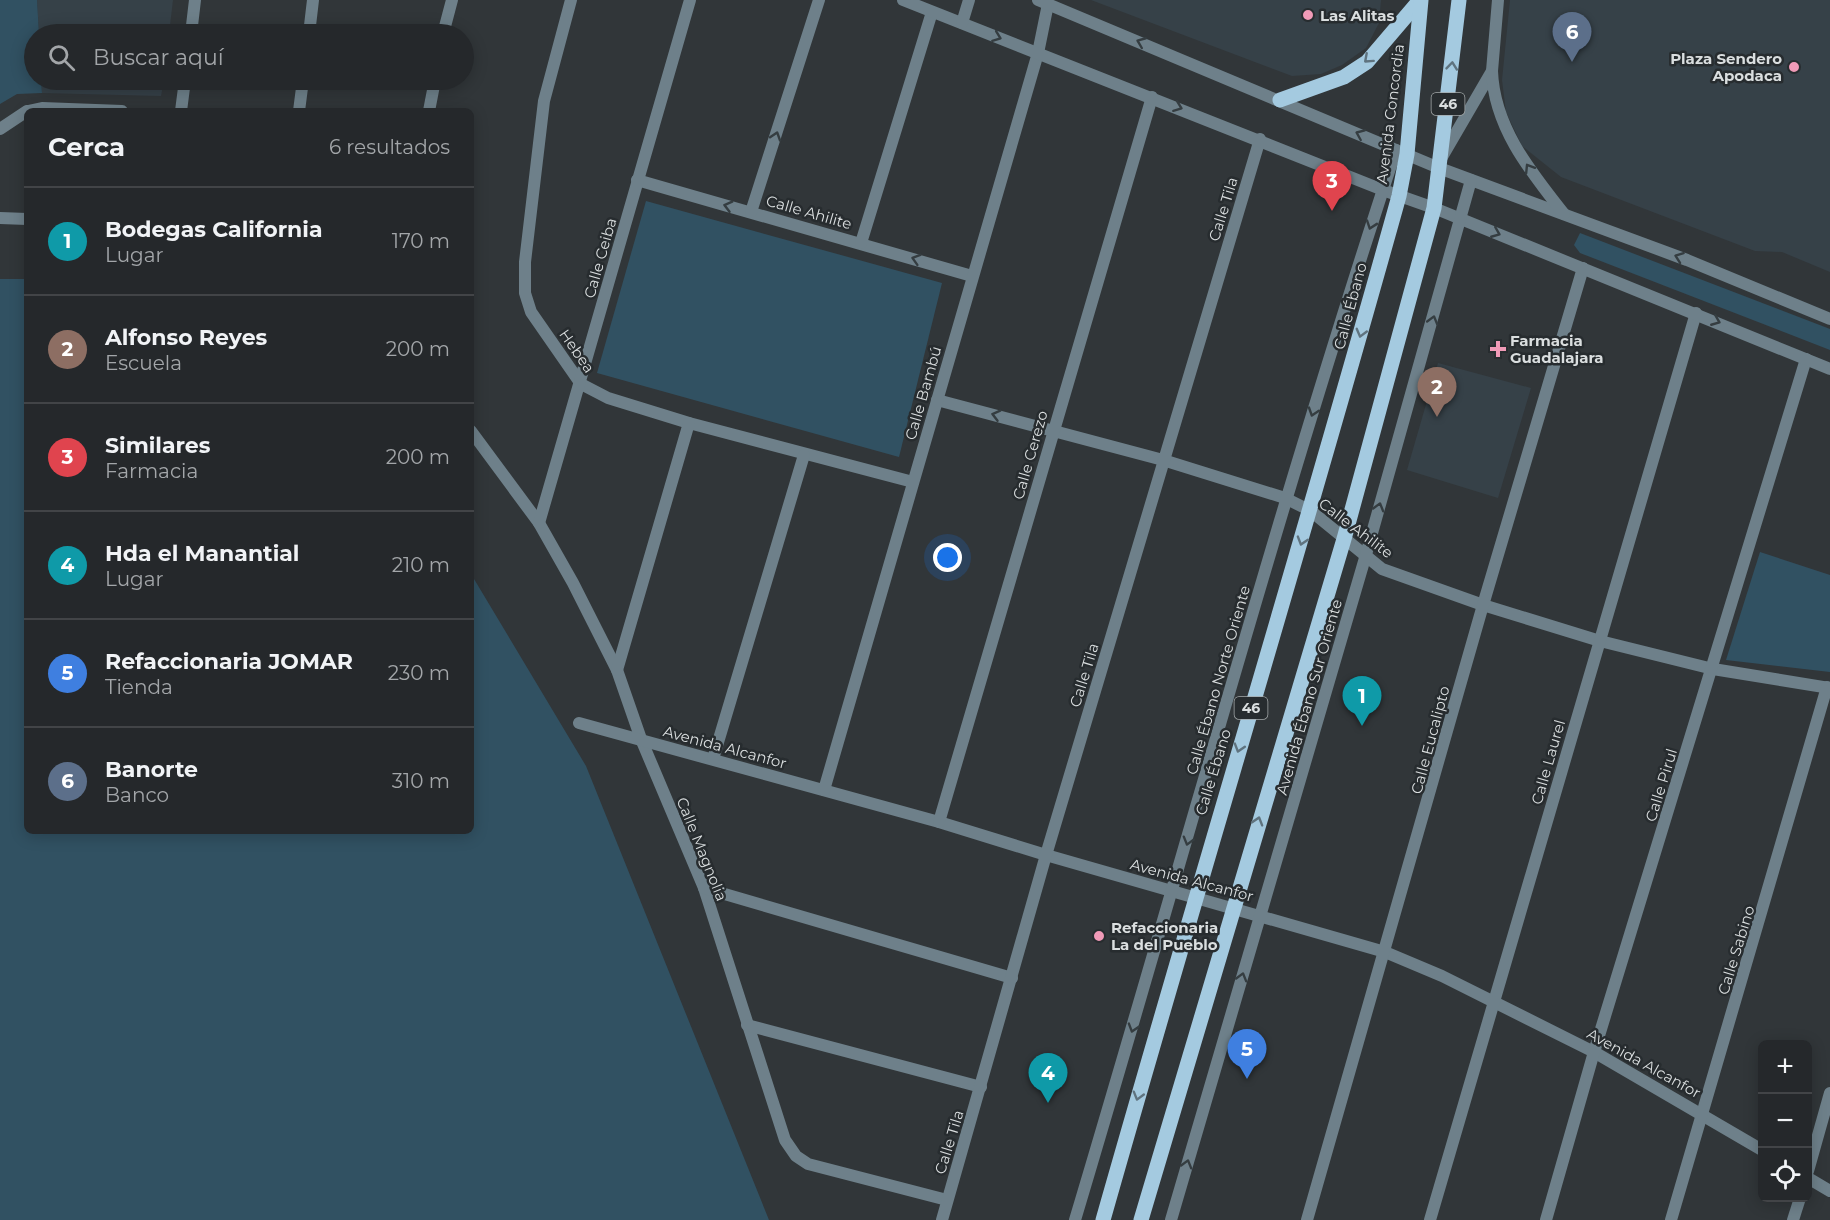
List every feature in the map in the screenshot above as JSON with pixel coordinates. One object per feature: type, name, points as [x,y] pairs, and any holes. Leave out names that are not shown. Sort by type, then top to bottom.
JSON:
[{"type":"main road","points":[[1280,100],[1344,77],[1367,62],[1421,0]]},
{"type":"main road","name":"Avenida Concordia","points":[[1399,196],[1401,152],[1421,0]]},
{"type":"main road","name":"46","points":[[1142,1220],[1232,907],[1344,539],[1434,208],[1459,0]]},
{"type":"main road","name":"Calle Ébano","points":[[1103,1220],[1195,897],[1311,511],[1399,196]]},
{"type":"street","points":[[192,24],[195,0]]},
{"type":"street","points":[[310,24],[313,0]]},
{"type":"street","points":[[446,24],[452,0]]},
{"type":"street","name":"Hebea","points":[[571,0],[544,101],[525,262],[525,293],[531,312],[581,384],[608,398],[689,423],[913,482]]},
{"type":"street","name":"Calle Ceiba","points":[[539,524],[690,0]]},
{"type":"street","points":[[752,212],[819,0]]},
{"type":"street","points":[[903,0],[1260,139],[1383,190],[1462,219],[1829,367]]},
{"type":"street","points":[[962,23],[969,0]]},
{"type":"street","points":[[1498,0],[1492,93],[1502,121],[1532,175],[1565,214]]},
{"type":"street","points":[[1043,2],[1401,152],[1440,163],[1471,180],[1687,260],[1830,319]]},
{"type":"street","name":"Calle Bambú","points":[[824,790],[1038,53],[1043,2]]},
{"type":"street","points":[[861,243],[932,12]]},
{"type":"street","points":[[1440,163],[1492,71]]},
{"type":"street","points":[[181,108],[184,90]]},
{"type":"street","points":[[299,108],[302,90]]},
{"type":"street","points":[[430,108],[433,90]]},
{"type":"street","name":"Calle Cerezo","points":[[939,822],[1152,97]]},
{"type":"street","points":[[0,129],[24,114]]},
{"type":"street","name":"Calle Tila","points":[[942,1220],[1046,855],[1260,139]]},
{"type":"street","name":"Calle Ébano Norte Oriente","points":[[1075,1220],[1174,891],[1285,498],[1383,190],[1401,152]]},
{"type":"street","name":"Calle Ahilite","points":[[637,180],[972,276]]},
{"type":"street","name":"Avenida Ébano Sur Oriente","points":[[1171,1220],[1365,558],[1462,219],[1471,180]]},
{"type":"street","points":[[0,218],[24,219]]},
{"type":"street","name":"Calle Eucalipto","points":[[1307,1220],[1483,605],[1583,268]]},
{"type":"street","name":"Calle Laurel","points":[[1431,1220],[1493,1001],[1696,313]]},
{"type":"street","name":"Calle Pirul","points":[[1546,1220],[1594,1052],[1713,669],[1806,358]]},
{"type":"street","name":"Calle Ahilite","points":[[937,400],[1163,460],[1285,498],[1311,511],[1365,558],[1395,574],[1483,605],[1600,640],[1713,669],[1829,688]]},
{"type":"street","points":[[617,670],[689,423]]},
{"type":"street","name":"Calle Magnolia","points":[[474,435],[539,524],[573,583],[617,670],[641,739],[704,888],[779,1128],[796,1156],[808,1164],[947,1200]]},
{"type":"street","points":[[713,759],[804,455]]},
{"type":"street","name":"Calle Sabino","points":[[1671,1220],[1829,688]]},
{"type":"street","name":"Avenida Alcanfor","points":[[579,723],[939,822],[1384,952],[1493,1001],[1594,1052],[1759,1148]]},
{"type":"street","points":[[704,888],[1011,978]]},
{"type":"street","points":[[747,1024],[981,1087]]},
{"type":"street","points":[[1812,1157],[1830,1093]]},
{"type":"street","points":[[1812,1180],[1830,1191]]},
{"type":"street","points":[[1793,1220],[1798,1202]]},
{"type":"shaded area","points":[[0,0],[37,0],[38,24],[24,24],[24,90],[42,90],[42,93],[17,94],[0,104]]},
{"type":"shaded area","points":[[37,0],[173,0],[170,24],[38,24]]},
{"type":"shaded area","points":[[1091,0],[1381,0],[1379,23],[1366,48],[1342,65],[1321,74],[1292,76]]},
{"type":"shaded area","points":[[1510,0],[1830,0],[1830,272],[1782,252],[1755,251],[1561,177],[1522,146],[1506,112],[1502,80]]},
{"type":"shaded area","points":[[42,90],[162,90],[161,96],[42,93]]},
{"type":"shaded area","points":[[646,201],[942,283],[899,457],[597,373]]},
{"type":"shaded area","points":[[1580,233],[1830,329],[1830,350],[1580,253],[1574,245]]},
{"type":"shaded area","points":[[0,279],[24,279],[24,834],[474,834],[474,579],[586,766],[769,1220],[0,1220]]},
{"type":"shaded area","points":[[1438,363],[1531,388],[1498,498],[1407,470]]},
{"type":"shaded area","points":[[1760,552],[1830,575],[1830,672],[1726,660]]},
{"type":"place","name":"Las Alitas","points":[[1308,15]]},
{"type":"place","name":"Banorte","points":[[1572,62]]},
{"type":"place","name":"Plaza Sendero Apodaca","points":[[1794,67]]},
{"type":"place","name":"Similares","points":[[1332,211]]},
{"type":"place","name":"Farmacia Guadalajara","points":[[1498,349]]},
{"type":"place","name":"Alfonso Reyes","points":[[1437,417]]},
{"type":"place","name":"Bodegas California","points":[[1362,726]]},
{"type":"place","name":"Refaccionaria La del Pueblo","points":[[1099,936]]},
{"type":"place","name":"Refaccionaria JOMAR","points":[[1247,1079]]},
{"type":"place","name":"Hda el Manantial","points":[[1048,1103]]}]
